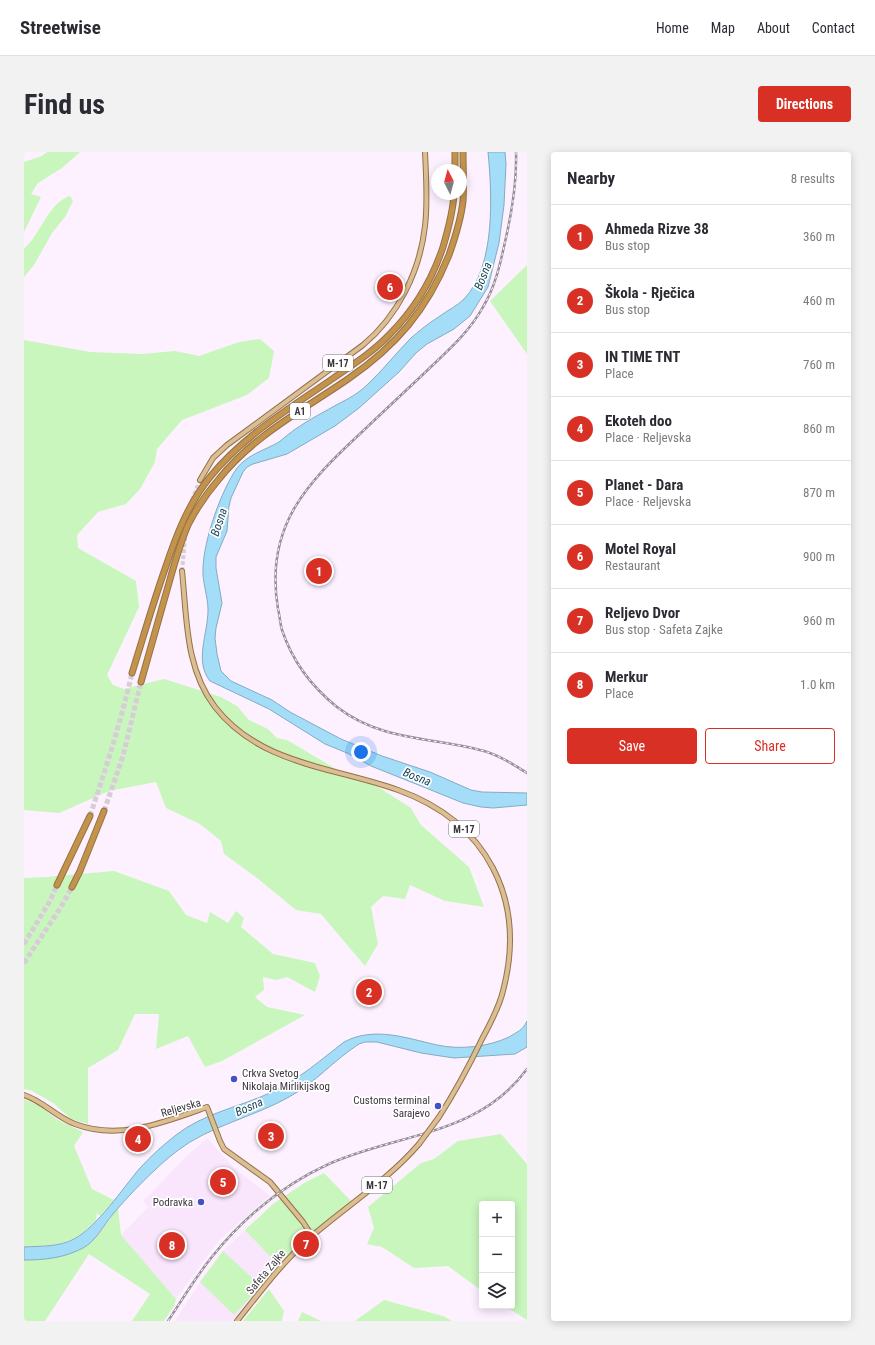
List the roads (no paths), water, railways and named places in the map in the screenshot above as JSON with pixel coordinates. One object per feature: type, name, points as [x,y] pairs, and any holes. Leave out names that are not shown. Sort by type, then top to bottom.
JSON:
[{"type":"highway","points":[[455,152],[455,164]]},
{"type":"highway","name":"A1","points":[[141,682],[176,558],[189,524],[203,500],[218,479],[248,448],[371,362],[410,324],[432,293],[452,245],[458,226],[462,202],[463,152]]},
{"type":"highway","name":"A1","points":[[132,673],[174,543],[184,518],[200,491],[226,459],[256,433],[361,359],[390,334],[406,316],[429,282],[448,229],[454,206],[454,200]]},
{"type":"highway","points":[[72,887],[104,811]]},
{"type":"highway","points":[[57,885],[90,816]]},
{"type":"main road","name":"M-17","points":[[200,480],[214,458],[227,444],[363,345],[382,328],[397,307],[406,291],[416,267],[423,242],[426,212],[425,152]]},
{"type":"main road","name":"Safeta Zajke","points":[[182,571],[189,641],[197,675],[204,690],[215,707],[233,726],[253,742],[277,754],[302,763],[396,789],[426,802],[447,815],[462,827],[478,844],[495,869],[504,890],[511,932],[510,958],[507,976],[494,1016],[461,1081],[439,1117],[404,1162],[312,1236],[280,1267],[237,1321]]},
{"type":"main road","name":"Reljevska","points":[[24,1095],[34,1099],[74,1124],[92,1129],[106,1130],[137,1129],[207,1107],[224,1149],[266,1178],[277,1189],[312,1236]]},
{"type":"water","name":"Bosna","points":[[488,152],[505,152],[506,164],[504,205],[499,243],[488,287],[470,316],[454,329],[427,344],[416,353],[399,372],[359,408],[335,426],[287,454],[253,464],[247,467],[243,472],[231,498],[227,531],[216,557],[216,568],[222,603],[215,638],[221,671],[231,681],[272,700],[290,712],[341,739],[382,756],[430,772],[471,790],[482,792],[527,793],[527,805],[493,808],[463,803],[371,766],[347,753],[325,744],[269,709],[210,681],[205,673],[202,656],[208,610],[203,573],[206,543],[219,502],[231,478],[241,463],[256,453],[279,442],[292,431],[350,398],[361,390],[411,338],[428,324],[464,299],[474,285],[482,268],[487,249],[491,208]]},
{"type":"water","name":"Bosna","points":[[527,1021],[527,1047],[515,1054],[454,1058],[421,1053],[377,1042],[365,1042],[359,1044],[307,1085],[289,1097],[217,1128],[190,1142],[177,1151],[135,1189],[88,1245],[69,1254],[54,1258],[24,1260],[24,1247],[50,1246],[68,1242],[83,1233],[101,1216],[148,1159],[187,1127],[198,1121],[282,1087],[310,1069],[344,1042],[355,1037],[378,1034],[402,1037],[446,1047],[474,1047],[509,1037],[522,1029]]},
{"type":"tunnel","points":[[192,500],[200,480]]},
{"type":"tunnel","points":[[182,571],[185,538]]},
{"type":"tunnel","points":[[90,816],[113,744],[132,673]]},
{"type":"tunnel","points":[[104,811],[123,756],[141,682]]},
{"type":"tunnel","points":[[24,944],[50,901],[57,885]]},
{"type":"tunnel","points":[[24,963],[61,907],[72,887]]},
{"type":"railway","points":[[516,152],[515,186],[508,231],[497,276],[483,307],[473,323],[455,344],[343,450],[308,488],[294,508],[284,530],[278,553],[275,580],[281,628],[291,652],[311,682],[337,707],[354,718],[388,732],[461,746],[493,754],[527,773]]},
{"type":"railway","points":[[168,1321],[200,1273],[223,1243],[265,1203],[297,1181],[331,1163],[357,1153],[437,1130],[462,1120],[486,1107],[508,1091],[527,1069]]},
{"type":"place","name":"Motel Royal","points":[[390,287]]},
{"type":"place","name":"Ahmeda Rizve 38","points":[[319,571]]},
{"type":"place","name":"Škola - Rječica","points":[[369,992]]},
{"type":"place","name":"Crkva Svetog Nikolaja Mirlikijskog","points":[[234,1079]]},
{"type":"place","name":"Customs terminal Sarajevo","points":[[438,1106]]},
{"type":"place","name":"IN TIME TNT","points":[[271,1136]]},
{"type":"place","name":"Ekoteh doo","points":[[138,1139]]},
{"type":"place","name":"Planet - Dara","points":[[223,1182]]},
{"type":"place","name":"Podravka","points":[[201,1202]]},
{"type":"place","name":"Reljevo Dvor","points":[[306,1244]]},
{"type":"place","name":"Merkur","points":[[172,1245]]}]
